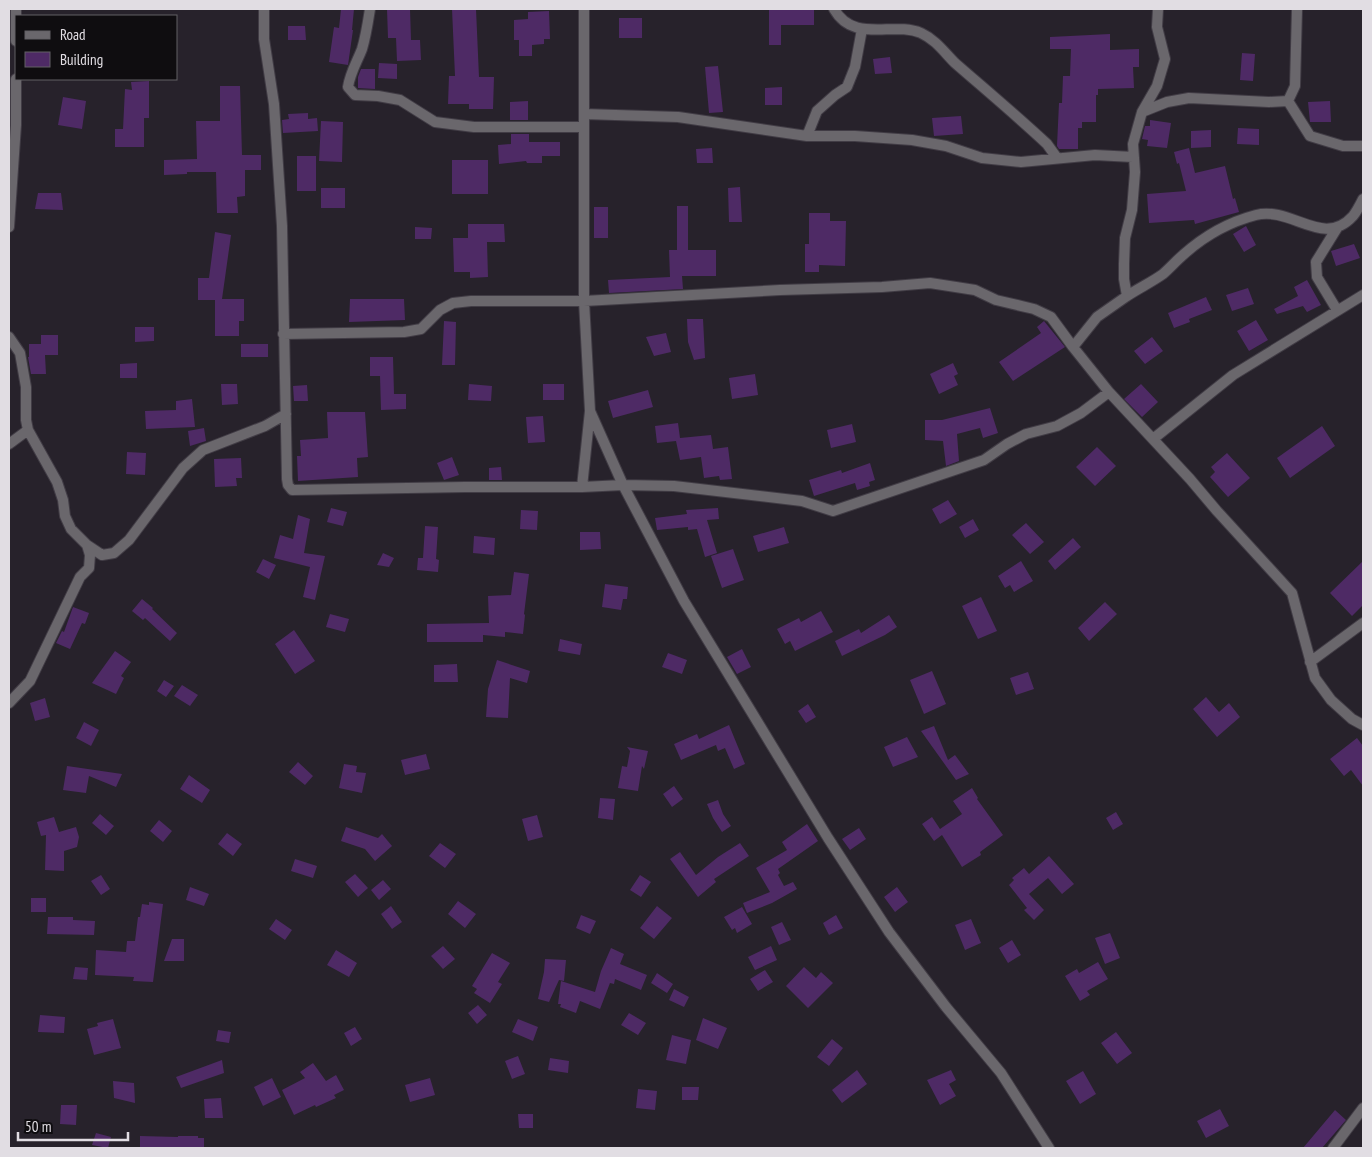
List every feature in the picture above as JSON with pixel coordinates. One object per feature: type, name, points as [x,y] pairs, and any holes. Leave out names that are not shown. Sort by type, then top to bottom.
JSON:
[{"type":"street","points":[[264,9],[264,39],[274,104],[281,217],[287,479],[288,485],[292,490],[623,485],[674,486],[802,501],[833,511],[984,460],[1026,434],[1057,426],[1109,392]]},
{"type":"street","points":[[370,9],[367,33],[348,87],[355,96],[378,96],[400,100],[435,122],[474,127],[584,127]]},
{"type":"street","points":[[582,487],[590,411],[584,300],[584,9]]},
{"type":"street","points":[[834,9],[838,16],[848,24],[862,29],[918,32],[932,39],[950,58],[1047,144],[1057,158]]},
{"type":"street","points":[[1127,296],[1124,279],[1125,238],[1132,210],[1135,172],[1133,144],[1142,112],[1157,86],[1165,59],[1157,27],[1158,9]]},
{"type":"street","points":[[1288,101],[1295,86],[1297,9]]},
{"type":"street","points":[[807,136],[818,111],[834,95],[847,88],[855,67],[862,29]]},
{"type":"street","points":[[9,227],[16,125],[16,80]]},
{"type":"street","points":[[1142,112],[1167,102],[1189,98],[1269,102],[1288,101]]},
{"type":"street","points":[[1288,101],[1310,136],[1342,146],[1363,146]]},
{"type":"street","points":[[584,114],[678,117],[807,136],[856,136],[912,140],[946,146],[982,158],[1021,162],[1096,155],[1133,157]]},
{"type":"street","points":[[1337,310],[1317,277],[1316,262],[1337,228],[1352,216],[1363,200]]},
{"type":"street","points":[[1073,347],[1097,317],[1163,274],[1207,236],[1229,224],[1257,214],[1277,214],[1320,229],[1337,228]]},
{"type":"street","points":[[283,334],[404,332],[421,329],[440,310],[453,303],[584,300],[882,287],[930,283],[960,286],[976,290],[996,300],[1034,308],[1051,317],[1109,392],[1292,593],[1315,678],[1331,700],[1352,719],[1363,725]]},
{"type":"street","points":[[1153,439],[1232,375],[1363,295]]},
{"type":"street","points":[[9,340],[20,353],[26,386],[26,420],[28,430],[37,443],[57,482],[63,500],[65,516],[71,529],[87,545],[102,555],[114,553],[129,540],[183,468],[203,450],[265,426],[286,414]]},
{"type":"street","points":[[590,411],[623,485],[684,601],[833,846],[889,932],[946,1007],[1001,1073],[1049,1148]]},
{"type":"street","points":[[9,444],[28,430]]},
{"type":"street","points":[[9,703],[30,682],[80,577],[89,568],[90,555],[87,545]]},
{"type":"street","points":[[1310,662],[1363,623]]},
{"type":"street","points":[[1332,1148],[1363,1108]]},
{"type":"building","points":[[341,9],[354,9],[348,65],[329,62],[334,27],[339,28]]},
{"type":"building","points":[[387,9],[410,9],[411,40],[420,40],[421,60],[397,61],[396,38],[388,38]]},
{"type":"building","points":[[452,9],[476,9],[479,77],[494,77],[493,109],[469,109],[469,104],[448,104],[449,76],[455,76]]},
{"type":"building","points":[[769,10],[814,10],[814,25],[781,25],[781,45],[769,45]]},
{"type":"building","points":[[549,11],[550,39],[544,39],[544,44],[532,45],[532,56],[519,56],[519,40],[514,40],[514,20],[528,19],[528,12]]},
{"type":"building","points":[[619,18],[642,18],[642,38],[619,38]]},
{"type":"building","points":[[288,26],[305,26],[306,40],[288,40]]},
{"type":"building","points":[[1110,34],[1110,50],[1139,49],[1139,67],[1133,67],[1134,88],[1098,89],[1098,95],[1096,95],[1096,122],[1082,122],[1082,128],[1078,128],[1078,149],[1059,149],[1057,146],[1059,103],[1062,103],[1063,76],[1070,76],[1071,49],[1050,49],[1050,37]]},
{"type":"building","points":[[1242,53],[1255,54],[1253,81],[1240,80]]},
{"type":"building","points":[[890,57],[892,73],[875,74],[873,59]]},
{"type":"building","points":[[379,63],[397,64],[397,79],[378,78]]},
{"type":"building","points":[[718,66],[723,112],[709,113],[705,67]]},
{"type":"building","points":[[361,69],[375,69],[375,89],[358,88],[358,77]]},
{"type":"building","points":[[149,81],[149,118],[144,118],[144,147],[115,147],[115,129],[123,129],[125,89],[132,90],[131,82]]},
{"type":"building","points":[[220,86],[240,86],[242,155],[261,155],[261,170],[245,170],[245,196],[237,197],[238,213],[217,213],[216,172],[187,172],[187,174],[164,175],[164,160],[197,159],[196,121],[220,121]]},
{"type":"building","points":[[782,87],[782,105],[765,105],[765,88]]},
{"type":"building","points":[[63,97],[86,101],[82,129],[58,125]]},
{"type":"building","points":[[528,101],[528,120],[510,120],[510,102]]},
{"type":"building","points":[[1330,101],[1331,122],[1310,122],[1308,102]]},
{"type":"building","points":[[308,113],[308,119],[317,118],[318,131],[283,133],[282,120],[289,119],[288,114]]},
{"type":"building","points":[[961,116],[963,134],[934,136],[932,118]]},
{"type":"building","points":[[1150,120],[1171,123],[1167,148],[1147,146],[1148,140],[1142,139],[1145,126],[1150,126]]},
{"type":"building","points":[[321,121],[343,122],[342,162],[319,161]]},
{"type":"building","points":[[1238,128],[1259,129],[1259,145],[1237,144]]},
{"type":"building","points":[[1211,130],[1211,147],[1191,148],[1191,131]]},
{"type":"building","points":[[511,134],[529,134],[529,142],[560,142],[560,156],[542,156],[542,163],[527,163],[526,161],[499,164],[498,145],[511,144]]},
{"type":"building","points":[[712,148],[713,163],[697,163],[696,149]]},
{"type":"building","points":[[1189,148],[1195,173],[1225,166],[1233,199],[1235,198],[1239,212],[1195,224],[1194,220],[1149,223],[1147,194],[1186,191],[1179,163],[1177,164],[1174,152]]},
{"type":"building","points":[[297,156],[316,156],[316,191],[297,191]]},
{"type":"building","points":[[452,160],[488,160],[488,194],[452,194]]},
{"type":"building","points":[[740,187],[742,222],[729,222],[728,188]]},
{"type":"building","points":[[321,188],[345,188],[345,208],[321,208]]},
{"type":"building","points":[[38,193],[61,193],[63,210],[35,209]]},
{"type":"building","points":[[677,206],[688,206],[688,250],[716,250],[716,276],[682,276],[683,289],[609,293],[608,280],[670,277],[669,250],[677,250]]},
{"type":"building","points":[[594,207],[608,207],[608,238],[594,238]]},
{"type":"building","points":[[809,213],[830,213],[830,221],[846,221],[845,266],[819,265],[819,272],[805,272],[805,244],[809,244]]},
{"type":"building","points":[[468,224],[504,224],[505,242],[487,242],[488,277],[470,278],[470,272],[454,272],[453,238],[468,238]]},
{"type":"building","points":[[1246,226],[1256,245],[1244,252],[1233,234]]},
{"type":"building","points":[[415,227],[432,228],[431,239],[415,239]]},
{"type":"building","points":[[215,232],[231,235],[222,299],[244,299],[244,321],[239,321],[239,336],[215,336],[215,300],[198,300],[198,278],[209,278]]},
{"type":"building","points":[[1354,244],[1360,258],[1336,266],[1331,251]]},
{"type":"building","points":[[1307,280],[1321,305],[1307,312],[1303,306],[1277,314],[1274,309],[1298,296],[1294,287]]},
{"type":"building","points":[[1248,288],[1254,304],[1232,311],[1226,295]]},
{"type":"building","points":[[1206,297],[1212,310],[1189,319],[1190,322],[1174,328],[1168,313]]},
{"type":"building","points":[[350,299],[404,299],[405,320],[349,322]]},
{"type":"building","points":[[687,319],[703,319],[705,358],[694,360],[688,342]]},
{"type":"building","points":[[1256,320],[1268,340],[1249,351],[1237,331]]},
{"type":"building","points":[[444,321],[456,322],[455,365],[442,365]]},
{"type":"building","points":[[1044,321],[1065,347],[1013,381],[999,362],[1041,333],[1037,327]]},
{"type":"building","points":[[135,327],[154,327],[154,341],[135,342]]},
{"type":"building","points":[[666,333],[671,352],[654,356],[646,337]]},
{"type":"building","points":[[41,335],[58,335],[58,355],[45,355],[46,374],[31,374],[28,357],[29,344],[41,344]]},
{"type":"building","points":[[1152,337],[1163,351],[1145,364],[1134,351]]},
{"type":"building","points":[[241,344],[268,344],[268,357],[241,357]]},
{"type":"building","points":[[370,357],[393,357],[394,394],[406,394],[406,409],[381,410],[380,376],[370,376]]},
{"type":"building","points":[[137,363],[137,378],[120,378],[120,364]]},
{"type":"building","points":[[953,363],[958,374],[954,376],[958,385],[939,394],[930,374]]},
{"type":"building","points":[[755,374],[758,395],[732,399],[729,378]]},
{"type":"building","points":[[221,384],[237,384],[238,404],[222,405]]},
{"type":"building","points":[[469,384],[492,386],[491,401],[468,400]]},
{"type":"building","points":[[543,384],[564,384],[564,400],[543,400]]},
{"type":"building","points":[[1141,384],[1158,402],[1142,417],[1124,399]]},
{"type":"building","points":[[307,385],[308,401],[294,401],[293,386]]},
{"type":"building","points":[[648,390],[653,407],[613,418],[608,401]]},
{"type":"building","points":[[192,399],[195,427],[146,429],[145,411],[176,410],[176,401]]},
{"type":"building","points":[[990,408],[998,433],[983,438],[980,428],[957,434],[959,461],[946,466],[943,441],[925,440],[925,420],[942,420]]},
{"type":"building","points":[[327,412],[365,412],[368,457],[357,458],[358,477],[298,481],[297,456],[301,456],[300,440],[328,438]]},
{"type":"building","points":[[543,416],[545,442],[528,443],[526,417]]},
{"type":"building","points":[[678,423],[680,438],[711,435],[713,449],[728,447],[732,479],[720,480],[719,476],[704,478],[701,457],[680,460],[676,441],[657,443],[655,426]]},
{"type":"building","points":[[852,424],[856,442],[831,448],[827,430]]},
{"type":"building","points":[[1322,426],[1335,446],[1290,478],[1277,458]]},
{"type":"building","points":[[204,428],[206,441],[190,446],[188,431]]},
{"type":"building","points":[[1097,447],[1116,466],[1095,486],[1076,467]]},
{"type":"building","points":[[127,452],[146,453],[145,475],[126,474]]},
{"type":"building","points":[[1227,453],[1250,478],[1228,497],[1210,477],[1215,472],[1211,467]]},
{"type":"building","points":[[452,457],[459,475],[444,480],[437,463]]},
{"type":"building","points":[[241,458],[242,478],[236,478],[237,486],[215,487],[214,459]]},
{"type":"building","points":[[870,463],[875,480],[869,482],[870,486],[857,490],[855,483],[814,496],[809,480],[841,470],[842,473]]},
{"type":"building","points":[[501,467],[502,480],[489,480],[489,468]]},
{"type":"building","points":[[948,500],[957,514],[940,524],[932,509]]},
{"type":"building","points":[[331,508],[347,512],[343,526],[327,522]]},
{"type":"building","points":[[718,508],[719,519],[707,520],[717,553],[705,557],[697,529],[688,530],[688,527],[657,530],[655,518],[687,514],[686,510]]},
{"type":"building","points":[[521,510],[538,511],[537,530],[520,529]]},
{"type":"building","points":[[298,515],[310,519],[304,553],[325,556],[315,600],[303,597],[310,567],[274,558],[280,535],[293,539]]},
{"type":"building","points":[[973,519],[979,530],[965,538],[959,527]]},
{"type":"building","points":[[1026,523],[1044,542],[1030,554],[1012,535]]},
{"type":"building","points":[[425,526],[438,527],[436,559],[439,560],[438,572],[417,570],[418,558],[423,558]]},
{"type":"building","points":[[784,527],[789,543],[758,552],[753,536]]},
{"type":"building","points":[[580,532],[600,532],[601,549],[580,550]]},
{"type":"building","points":[[474,536],[495,538],[494,555],[473,553]]},
{"type":"building","points":[[1073,538],[1081,547],[1055,570],[1048,561]]},
{"type":"building","points":[[733,549],[744,580],[722,588],[711,556]]},
{"type":"building","points":[[383,553],[394,558],[389,567],[377,565]]},
{"type":"building","points":[[263,559],[276,565],[269,579],[256,572]]},
{"type":"building","points":[[1021,561],[1033,581],[1014,592],[1010,585],[1005,588],[998,576]]},
{"type":"building","points":[[1363,561],[1363,605],[1352,616],[1330,593]]},
{"type":"building","points":[[514,572],[529,574],[523,634],[505,632],[505,637],[483,635],[483,642],[427,642],[427,624],[489,623],[488,596],[511,595]]},
{"type":"building","points":[[605,584],[628,587],[627,599],[623,599],[621,610],[602,607]]},
{"type":"building","points":[[981,597],[997,631],[978,639],[962,606]]},
{"type":"building","points":[[142,599],[177,633],[170,641],[145,618],[143,620],[132,611]]},
{"type":"building","points":[[1105,602],[1117,614],[1089,641],[1078,628]]},
{"type":"building","points":[[73,607],[89,613],[85,624],[82,623],[70,649],[56,643],[62,631],[64,632]]},
{"type":"building","points":[[821,611],[833,632],[795,651],[790,641],[785,644],[777,629],[799,618],[801,622]]},
{"type":"building","points":[[330,614],[349,619],[345,632],[326,627]]},
{"type":"building","points":[[889,615],[897,627],[842,656],[835,641],[859,629],[861,633]]},
{"type":"building","points":[[294,630],[315,661],[295,674],[275,644]]},
{"type":"building","points":[[560,639],[582,644],[580,655],[558,651]]},
{"type":"building","points":[[742,649],[751,667],[737,674],[727,657]]},
{"type":"building","points":[[115,651],[131,662],[121,676],[124,678],[116,694],[92,683]]},
{"type":"building","points":[[668,653],[687,660],[682,674],[662,667]]},
{"type":"building","points":[[497,660],[530,671],[527,683],[510,678],[508,718],[486,717],[488,689]]},
{"type":"building","points":[[457,664],[458,682],[434,682],[434,665]]},
{"type":"building","points":[[932,671],[946,704],[924,714],[910,680]]},
{"type":"building","points":[[1028,672],[1034,689],[1016,695],[1010,678]]},
{"type":"building","points":[[164,680],[174,686],[166,697],[157,691]]},
{"type":"building","points":[[182,685],[198,695],[190,706],[174,696]]},
{"type":"building","points":[[1206,697],[1219,712],[1229,703],[1240,717],[1217,737],[1193,709]]},
{"type":"building","points":[[45,698],[50,717],[35,721],[30,703]]},
{"type":"building","points":[[808,704],[816,717],[806,723],[798,711]]},
{"type":"building","points":[[84,722],[99,730],[91,746],[76,738]]},
{"type":"building","points":[[729,725],[745,764],[734,769],[725,748],[718,751],[716,745],[681,760],[674,744],[697,734],[699,739]]},
{"type":"building","points":[[934,726],[948,760],[955,755],[969,774],[956,780],[921,731]]},
{"type":"building","points":[[907,737],[918,757],[893,767],[884,747]]},
{"type":"building","points":[[1357,738],[1363,746],[1363,786],[1351,770],[1344,776],[1330,759]]},
{"type":"building","points":[[627,747],[648,751],[644,769],[642,766],[638,791],[618,788],[622,766],[627,767],[630,751]]},
{"type":"building","points":[[426,754],[430,769],[405,775],[401,760]]},
{"type":"building","points":[[298,762],[313,776],[305,785],[289,772]]},
{"type":"building","points":[[344,764],[357,766],[356,772],[366,773],[362,793],[339,788]]},
{"type":"building","points":[[67,766],[122,774],[116,787],[89,776],[86,793],[63,790]]},
{"type":"building","points":[[189,775],[210,790],[202,803],[180,789]]},
{"type":"building","points":[[674,786],[683,799],[672,807],[663,794]]},
{"type":"building","points":[[972,788],[977,799],[1003,835],[980,852],[981,855],[962,867],[942,835],[934,841],[922,824],[932,817],[940,829],[962,814],[953,801]]},
{"type":"building","points":[[600,798],[615,799],[613,820],[598,818]]},
{"type":"building","points":[[718,800],[723,814],[731,826],[722,832],[707,804]]},
{"type":"building","points":[[1116,812],[1123,824],[1113,830],[1106,818]]},
{"type":"building","points":[[100,814],[114,826],[106,835],[92,823]]},
{"type":"building","points":[[537,815],[543,837],[528,841],[522,819]]},
{"type":"building","points":[[54,817],[59,832],[76,827],[79,837],[77,847],[64,851],[64,871],[45,870],[46,835],[41,836],[37,822]]},
{"type":"building","points":[[159,820],[172,831],[163,842],[150,831]]},
{"type":"building","points":[[807,824],[818,841],[778,869],[780,873],[778,875],[784,886],[793,882],[797,889],[772,903],[747,913],[743,903],[770,892],[756,868],[787,850],[782,842]]},
{"type":"building","points":[[346,827],[378,838],[382,834],[392,846],[375,861],[365,849],[341,841]]},
{"type":"building","points":[[859,828],[866,839],[850,850],[842,839]]},
{"type":"building","points":[[227,833],[242,844],[233,856],[218,844]]},
{"type":"building","points":[[440,843],[456,854],[445,868],[429,856]]},
{"type":"building","points":[[740,843],[749,856],[714,879],[716,882],[698,897],[670,859],[680,852],[696,875],[718,857]]},
{"type":"building","points":[[1049,856],[1074,884],[1062,894],[1048,878],[1029,894],[1044,910],[1034,920],[1024,910],[1027,908],[1009,885],[1014,880],[1012,878],[1024,868],[1029,874]]},
{"type":"building","points":[[295,859],[317,866],[313,878],[291,871]]},
{"type":"building","points":[[355,874],[368,888],[358,897],[345,882]]},
{"type":"building","points":[[101,875],[110,889],[101,895],[91,881]]},
{"type":"building","points":[[640,875],[651,882],[641,897],[630,890]]},
{"type":"building","points":[[383,880],[391,889],[379,900],[371,890]]},
{"type":"building","points":[[190,887],[209,894],[204,906],[186,900]]},
{"type":"building","points":[[897,887],[908,902],[895,912],[884,897]]},
{"type":"building","points":[[31,898],[46,898],[46,912],[31,912]]},
{"type":"building","points":[[458,901],[476,914],[465,928],[448,914]]},
{"type":"building","points":[[149,902],[163,904],[153,982],[133,981],[134,977],[95,975],[96,950],[126,952],[127,941],[135,941],[138,917],[140,917],[142,904],[149,905]]},
{"type":"building","points":[[391,906],[402,922],[392,929],[381,914]]},
{"type":"building","points":[[657,906],[672,918],[654,939],[640,928]]},
{"type":"building","points":[[742,907],[752,924],[737,933],[735,928],[732,930],[724,917]]},
{"type":"building","points":[[581,915],[596,921],[590,934],[576,928]]},
{"type":"building","points":[[836,915],[843,928],[829,935],[823,923]]},
{"type":"building","points":[[48,917],[73,917],[73,920],[95,921],[94,935],[47,934]]},
{"type":"building","points":[[276,919],[292,930],[285,940],[269,929]]},
{"type":"building","points":[[971,919],[981,943],[965,950],[955,925]]},
{"type":"building","points":[[782,922],[791,940],[779,945],[771,927]]},
{"type":"building","points":[[1110,933],[1120,958],[1105,964],[1095,938]]},
{"type":"building","points":[[172,939],[184,939],[184,961],[164,961]]},
{"type":"building","points":[[1012,940],[1021,955],[1008,963],[999,948]]},
{"type":"building","points":[[443,946],[455,959],[443,969],[431,956]]},
{"type":"building","points":[[771,946],[777,960],[755,970],[748,957]]},
{"type":"building","points":[[611,948],[624,954],[620,964],[647,975],[641,990],[615,979],[614,984],[610,983],[600,1009],[580,1001],[576,1013],[560,1007],[561,1004],[558,1004],[561,981],[595,992],[601,971]]},
{"type":"building","points":[[336,950],[357,963],[349,977],[327,965]]},
{"type":"building","points":[[492,953],[510,963],[498,982],[502,984],[490,1003],[474,993],[477,989],[472,986]]},
{"type":"building","points":[[545,959],[566,960],[564,981],[559,980],[549,1002],[538,999]]},
{"type":"building","points":[[1098,962],[1108,979],[1087,991],[1090,995],[1080,1001],[1065,976],[1077,969],[1079,973]]},
{"type":"building","points":[[75,967],[88,968],[87,980],[73,979]]},
{"type":"building","points":[[804,967],[816,978],[821,972],[833,983],[808,1008],[786,986]]},
{"type":"building","points":[[765,970],[773,982],[758,991],[750,979]]},
{"type":"building","points":[[657,973],[673,984],[667,993],[651,983]]},
{"type":"building","points":[[674,989],[689,997],[684,1007],[669,1000]]},
{"type":"building","points":[[478,1005],[487,1015],[477,1024],[468,1013]]},
{"type":"building","points":[[629,1013],[646,1023],[638,1035],[621,1025]]},
{"type":"building","points":[[40,1015],[65,1017],[64,1033],[38,1032]]},
{"type":"building","points":[[703,1018],[727,1028],[718,1049],[696,1040]]},
{"type":"building","points":[[113,1019],[121,1048],[94,1055],[87,1029],[98,1026],[97,1023]]},
{"type":"building","points":[[518,1019],[538,1027],[533,1041],[512,1032]]},
{"type":"building","points":[[355,1027],[362,1039],[351,1046],[344,1033]]},
{"type":"building","points":[[218,1030],[231,1032],[229,1043],[216,1041]]},
{"type":"building","points":[[1116,1032],[1132,1053],[1117,1064],[1101,1043]]},
{"type":"building","points":[[672,1035],[691,1040],[686,1064],[666,1060]]},
{"type":"building","points":[[832,1039],[843,1048],[829,1066],[817,1057]]},
{"type":"building","points":[[518,1056],[525,1074],[512,1079],[505,1061]]},
{"type":"building","points":[[550,1058],[569,1061],[568,1073],[548,1070]]},
{"type":"building","points":[[222,1060],[224,1073],[181,1088],[176,1077]]},
{"type":"building","points":[[313,1063],[326,1081],[336,1075],[344,1090],[334,1095],[336,1098],[294,1115],[282,1090],[305,1078],[300,1072]]},
{"type":"building","points":[[857,1070],[867,1084],[842,1103],[832,1090]]},
{"type":"building","points":[[951,1070],[956,1080],[949,1084],[956,1096],[940,1105],[927,1080]]},
{"type":"building","points":[[1083,1071],[1096,1094],[1080,1104],[1066,1081]]},
{"type":"building","points":[[272,1078],[281,1097],[263,1106],[254,1087]]},
{"type":"building","points":[[430,1078],[435,1095],[410,1102],[405,1085]]},
{"type":"building","points":[[113,1081],[134,1083],[135,1103],[114,1098]]},
{"type":"building","points":[[682,1087],[699,1087],[698,1100],[682,1100]]},
{"type":"building","points":[[638,1089],[657,1091],[655,1110],[636,1108]]},
{"type":"building","points":[[221,1098],[223,1118],[205,1118],[204,1099]]},
{"type":"building","points":[[61,1105],[77,1105],[76,1125],[60,1124]]},
{"type":"building","points":[[1220,1109],[1229,1126],[1206,1138],[1197,1121]]},
{"type":"building","points":[[1335,1110],[1346,1120],[1322,1148],[1303,1148]]},
{"type":"building","points":[[518,1114],[533,1114],[533,1128],[519,1128]]},
{"type":"building","points":[[96,1133],[111,1137],[108,1148],[92,1145]]},
{"type":"building","points":[[140,1136],[198,1136],[198,1138],[204,1138],[204,1148],[140,1148]]}]
